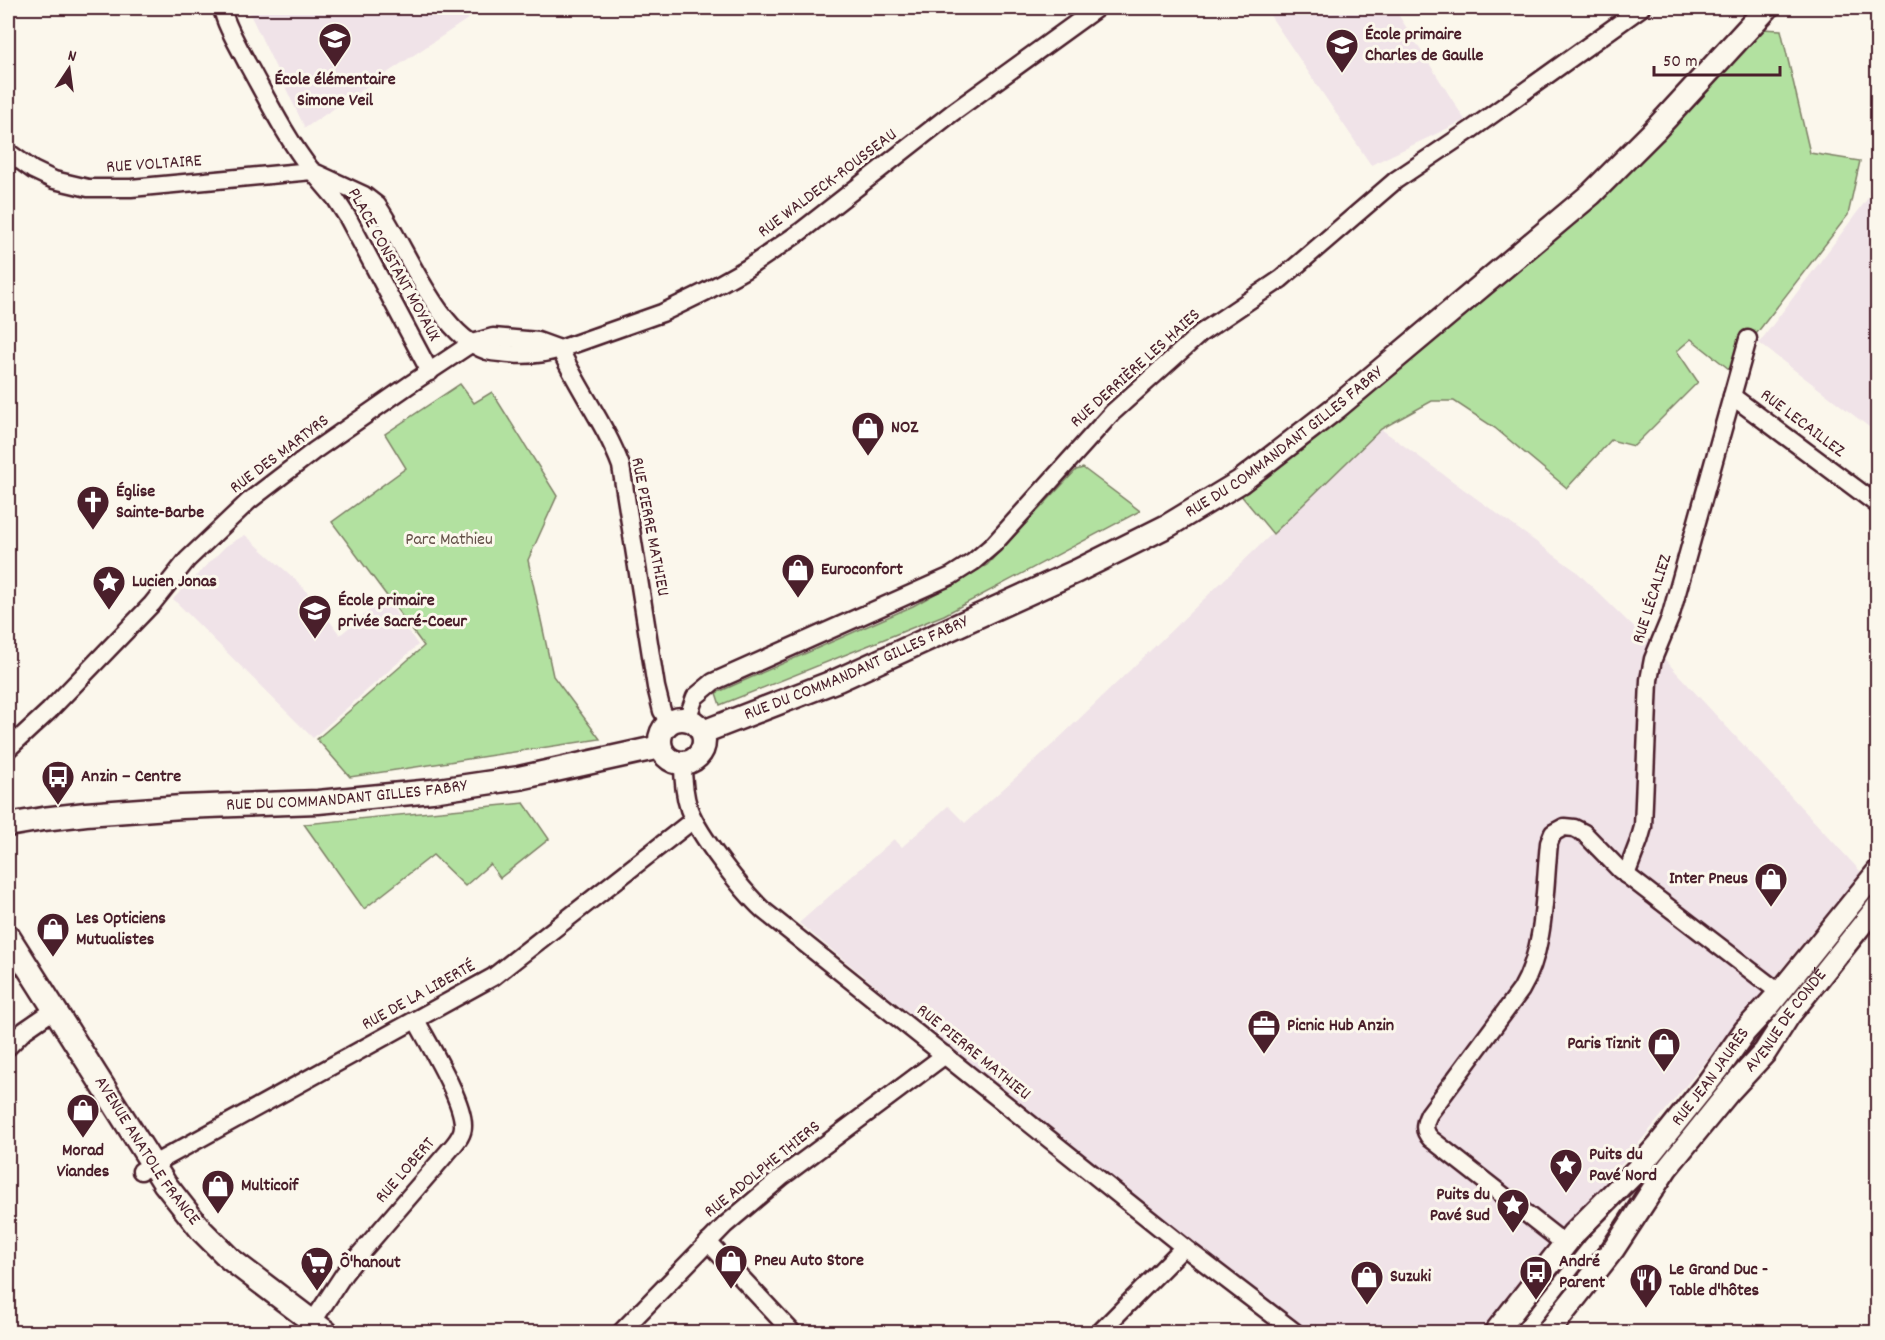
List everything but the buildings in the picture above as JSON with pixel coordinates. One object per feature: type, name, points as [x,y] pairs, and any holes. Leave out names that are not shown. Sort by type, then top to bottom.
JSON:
[{"type":"street","points":[[222,8],[229,28],[259,84],[293,144],[312,171]]},
{"type":"street","name":"RUE WALDECK-ROUSSEAU","points":[[560,349],[662,313],[746,269],[800,232],[957,109],[1097,8]]},
{"type":"street","name":"RUE DERRIÈRE LES HAIES","points":[[686,724],[695,697],[713,682],[951,576],[974,562],[994,544],[1112,413],[1201,333],[1281,279],[1396,180],[1472,129],[1641,8]]},
{"type":"street","name":"RUE DU COMMANDANT GILLES FABRY","points":[[686,724],[838,680],[1077,571],[1169,525],[1240,482],[1337,407],[1591,194],[1654,131],[1767,8]]},
{"type":"street","name":"RUE VOLTAIRE","points":[[8,152],[33,170],[54,180],[88,188],[131,188],[312,171]]},
{"type":"street","name":"PLACE CONSTANT MOYAUX","points":[[312,171],[364,195],[377,205],[447,321],[472,343]]},
{"type":"street","name":"PLACE CONSTANT MOYAUX","points":[[312,171],[335,198],[348,219],[430,372]]},
{"type":"street","points":[[472,343],[493,337],[537,341],[560,349]]},
{"type":"street","name":"RUE LÉCALIEZ","points":[[1626,875],[1640,842],[1643,827],[1651,665],[1670,618],[1748,339]]},
{"type":"street","name":"RUE DES MARTYRS","points":[[8,749],[49,711],[152,604],[187,560],[249,501],[314,451],[472,343]]},
{"type":"street","name":"RUE PIERRE MATHIEU","points":[[560,349],[621,466],[656,687],[662,711],[686,724]]},
{"type":"street","name":"RUE LECAILLEZ","points":[[1732,396],[1878,505]]},
{"type":"street","points":[[686,724],[705,741],[701,753],[692,761],[683,763],[669,759],[660,747],[662,732],[686,724]]},
{"type":"street","name":"RUE DU COMMANDANT GILLES FABRY","points":[[8,825],[102,812],[318,802],[432,791],[519,778],[660,747]]},
{"type":"street","name":"RUE PIERRE MATHIEU","points":[[683,763],[685,795],[693,820],[745,892],[758,906],[1184,1247],[1295,1332]]},
{"type":"street","name":"RUE DE LA LIBERTÉ","points":[[147,1168],[501,971],[693,820]]},
{"type":"street","name":"RUE DU COMMANDANT GILLES FABRY","points":[[8,835],[30,822]]},
{"type":"street","points":[[1565,1244],[1431,1139],[1427,1134],[1425,1124],[1429,1114],[1521,990],[1529,975],[1544,911],[1549,843],[1553,833],[1564,827],[1579,830],[1589,837],[1626,875],[1780,993]]},
{"type":"street","name":"RUE JEAN JAURÈS","points":[[1496,1332],[1582,1224],[1648,1158],[1709,1082],[1745,1031],[1780,993],[1870,908],[1878,872]]},
{"type":"street","name":"AVENUE DE CONDÉ","points":[[1548,1332],[1614,1249],[1666,1168],[1729,1091],[1765,1052],[1788,1017],[1870,908]]},
{"type":"street","name":"AVENUE ANATOLE FRANCE","points":[[8,936],[48,1014]]},
{"type":"street","name":"AVENUE ANATOLE FRANCE","points":[[8,963],[48,1014],[147,1168],[221,1250],[311,1330]]},
{"type":"street","points":[[8,1047],[48,1014]]},
{"type":"street","name":"RUE LOBERT","points":[[311,1330],[359,1255],[460,1136],[463,1119],[456,1099],[416,1020]]},
{"type":"street","name":"RUE ADOLPHE THIERS","points":[[621,1332],[708,1242],[783,1176],[945,1055]]},
{"type":"street","points":[[708,1242],[785,1330]]},
{"type":"street","points":[[1100,1332],[1184,1247]]},
{"type":"shaded area","name":"École élémentaire Simone Veil","points":[[247,8],[484,8],[305,128]]},
{"type":"shaded area","points":[[1265,8],[1394,8],[1465,120],[1371,165]]},
{"type":"shaded area","points":[[1877,186],[1877,433],[1759,343]]},
{"type":"shaded area","points":[[1381,429],[1576,571],[1655,648],[1861,872],[1484,1332],[1308,1332],[1215,1264],[799,923],[894,839],[902,847],[948,806],[965,823],[1052,745]]},
{"type":"shaded area","name":"École primaire privée Sacré-Coeur","points":[[245,535],[295,579],[340,635],[385,597],[418,645],[313,738],[173,599],[226,546]]},
{"type":"green space","points":[[1761,29],[1781,30],[1810,153],[1860,161],[1848,215],[1729,369],[1691,339],[1677,351],[1698,382],[1634,446],[1611,440],[1567,488],[1495,428],[1454,401],[1432,401],[1381,429],[1273,534],[1240,494],[1605,192],[1645,156]]},
{"type":"green space","name":"Parc Mathieu","points":[[460,384],[474,403],[492,392],[557,496],[528,560],[553,676],[600,739],[350,777],[317,739],[424,646],[332,522],[406,468],[385,434]]},
{"type":"green space","points":[[1083,468],[1140,511],[944,615],[720,705],[716,693],[913,606],[987,565],[1076,470]]},
{"type":"green space","points":[[524,803],[549,839],[500,878],[490,864],[465,886],[433,855],[364,909],[304,824]]},
{"type":"tram line","points":[[1532,1332],[1605,1242],[1652,1170],[1878,888]]},
{"type":"tram line","points":[[1512,1332],[1592,1232],[1631,1191]]},
{"type":"place","name":"École élémentaire Simone Veil","points":[[335,68]]},
{"type":"place","name":"École primaire Charles de Gaulle","points":[[1342,74]]},
{"type":"place","name":"NOZ","points":[[868,457]]},
{"type":"place","name":"Église Sainte-Barbe","points":[[93,531]]},
{"type":"place","name":"Euroconfort","points":[[798,599]]},
{"type":"place","name":"Lucien Jonas","points":[[109,611]]},
{"type":"place","name":"École primaire privée Sacré-Coeur","points":[[315,640]]},
{"type":"place","name":"Anzin – Centre","points":[[58,806]]},
{"type":"place","name":"Inter Pneus","points":[[1771,908]]},
{"type":"place","name":"Les Opticiens Mutualistes","points":[[53,958]]},
{"type":"place","name":"Picnic Hub Anzin","points":[[1264,1055]]},
{"type":"place","name":"Paris Tiznit","points":[[1664,1073]]},
{"type":"place","name":"Morad Viandes","points":[[83,1139]]},
{"type":"place","name":"Puits du Pavé Nord","points":[[1566,1194]]},
{"type":"place","name":"Multicoif","points":[[218,1215]]},
{"type":"place","name":"Puits du Pavé Sud","points":[[1513,1234]]},
{"type":"place","name":"Pneu Auto Store","points":[[731,1290]]},
{"type":"place","name":"Ô'hanout","points":[[317,1292]]},
{"type":"place","name":"André Parent","points":[[1536,1301]]},
{"type":"place","name":"Suzuki","points":[[1367,1306]]},
{"type":"place","name":"Le Grand Duc - Table d'hôtes","points":[[1646,1309]]}]
